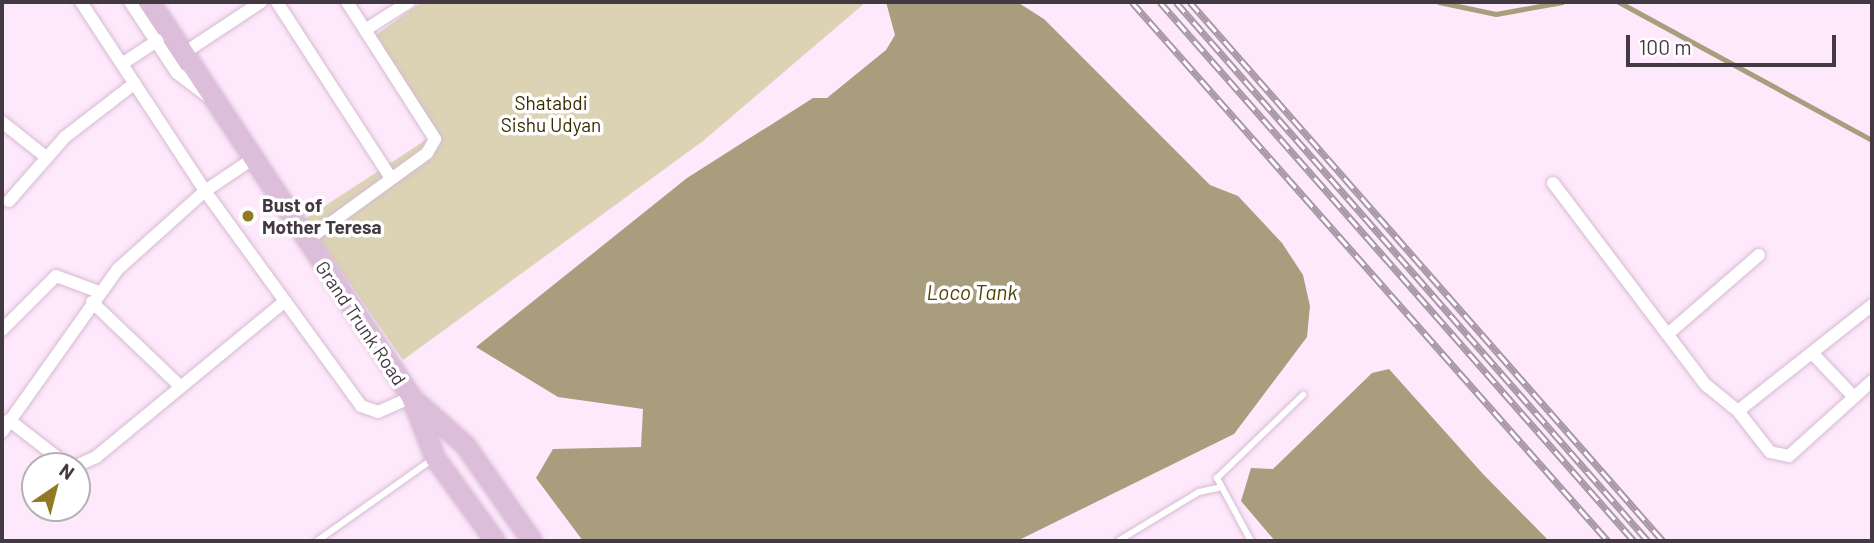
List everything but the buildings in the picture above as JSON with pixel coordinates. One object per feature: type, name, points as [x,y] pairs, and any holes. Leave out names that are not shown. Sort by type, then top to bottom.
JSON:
[{"type":"main road","name":"Grand Trunk Road","points":[[150,2],[411,397],[435,458],[495,541]]},
{"type":"main road","points":[[411,397],[465,445],[532,541]]},
{"type":"street","points":[[81,2],[205,191],[361,407],[378,412],[411,397]]},
{"type":"street","points":[[130,2],[158,40],[177,73],[218,104]]},
{"type":"street","points":[[184,53],[261,2]]},
{"type":"street","points":[[277,2],[391,178]]},
{"type":"street","points":[[306,241],[427,153],[435,139],[347,2]]},
{"type":"street","points":[[365,30],[409,2]]},
{"type":"street","points":[[122,64],[158,40]]},
{"type":"street","points":[[9,201],[46,157],[135,83]]},
{"type":"street","points":[[2,122],[46,157]]},
{"type":"street","points":[[46,452],[5,426],[95,297],[205,191],[254,158]]},
{"type":"street","points":[[1553,183],[1706,385],[1738,411],[1780,457],[1789,456],[1872,382]]},
{"type":"street","points":[[1669,333],[1759,255]]},
{"type":"street","points":[[2,330],[56,276],[95,297],[179,385]]},
{"type":"street","points":[[91,459],[285,300]]},
{"type":"street","points":[[1738,411],[1872,305]]},
{"type":"street","points":[[1812,353],[1854,397]]},
{"type":"lane","points":[[1251,541],[1218,488],[1223,468],[1303,395]]},
{"type":"lane","points":[[317,541],[435,458]]},
{"type":"lane","points":[[1118,541],[1199,492],[1218,488]]},
{"type":"green space","name":"Shatabdi Sishu Udyan","points":[[422,2],[866,2],[703,141],[403,360],[305,219],[438,132],[373,37]]},
{"type":"water","name":"Loco Tank","points":[[886,2],[1017,2],[1044,19],[1210,185],[1238,196],[1282,243],[1303,275],[1310,306],[1307,337],[1234,434],[1017,541],[583,541],[536,478],[553,449],[641,447],[643,409],[558,397],[476,347],[687,178],[813,98],[827,98],[886,50],[895,35]]},
{"type":"water","points":[[1389,369],[1483,474],[1549,541],[1275,541],[1241,501],[1251,468],[1273,469],[1372,373]]},
{"type":"waterway","points":[[1439,2],[1496,14],[1562,2]]},
{"type":"waterway","points":[[1619,2],[1872,140]]},
{"type":"railway","points":[[1132,2],[1608,541]]},
{"type":"railway","points":[[1160,2],[1634,541]]},
{"type":"railway","points":[[1176,2],[1648,541]]},
{"type":"railway","points":[[1190,2],[1663,541]]},
{"type":"place","name":"Bust of Mother Teresa","points":[[248,216]]}]
